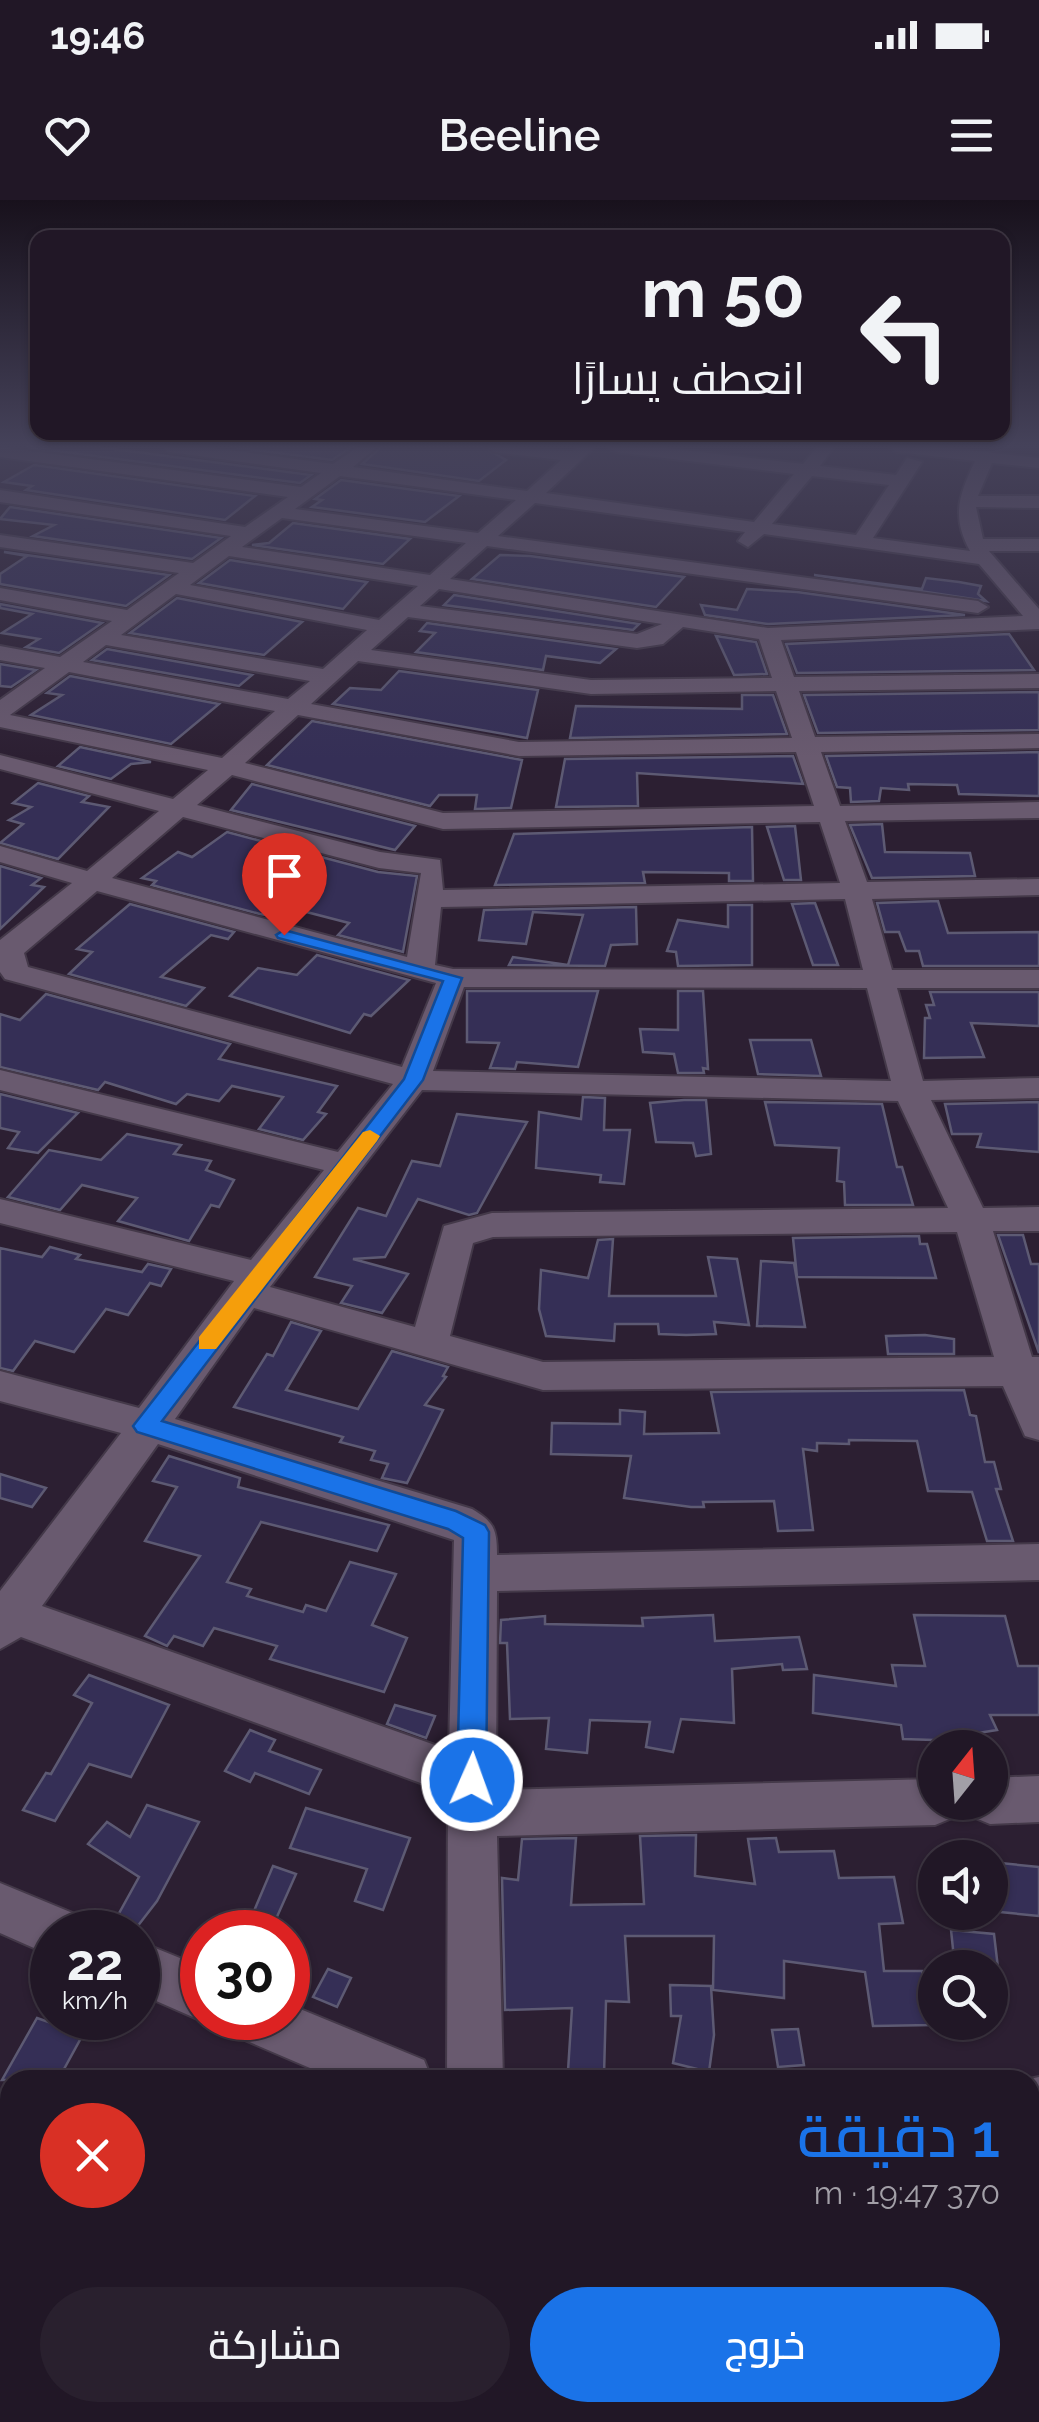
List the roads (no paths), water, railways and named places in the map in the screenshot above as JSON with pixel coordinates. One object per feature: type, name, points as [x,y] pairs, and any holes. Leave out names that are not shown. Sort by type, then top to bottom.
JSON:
[{"type":"street","points":[[75,551],[198,570]]},
{"type":"street","points":[[0,711],[225,551]]},
{"type":"street","points":[[231,551],[768,634],[1037,619]]},
{"type":"street","points":[[470,551],[227,766],[3,953],[15,973],[413,1080],[910,1091],[1039,1088]]},
{"type":"street","points":[[530,551],[710,586],[1037,619]]},
{"type":"street","points":[[402,610],[637,641],[655,639],[678,622],[739,551]]},
{"type":"street","points":[[968,551],[992,551]]},
{"type":"street","points":[[981,552],[1037,619]]},
{"type":"street","points":[[174,588],[383,627]]},
{"type":"street","points":[[0,594],[133,618]]},
{"type":"street","points":[[768,634],[856,890],[910,1091],[972,1221],[1028,1371],[1039,1425]]},
{"type":"street","points":[[103,638],[328,677]]},
{"type":"street","points":[[0,653],[289,709],[519,748],[1039,741]]},
{"type":"street","points":[[354,654],[590,687],[1039,681]]},
{"type":"street","points":[[0,720],[227,766],[443,820],[1039,810]]},
{"type":"street","points":[[0,762],[391,862],[430,866]]},
{"type":"street","points":[[443,820],[430,866],[437,974],[413,1080],[252,1284],[4,1618],[472,1797],[918,1802]]},
{"type":"street","points":[[0,854],[250,926],[437,974],[880,982],[1039,980]]},
{"type":"street","points":[[432,899],[1039,887]]},
{"type":"street","points":[[0,1080],[348,1165]]},
{"type":"street","points":[[0,1210],[252,1284],[500,1367],[562,1377],[1028,1371]]},
{"type":"street","points":[[429,1345],[458,1235],[484,1227],[1039,1219]]},
{"type":"street","points":[[0,1386],[146,1426],[456,1521],[476,1532],[472,1797],[475,2070]]},
{"type":"street","points":[[478,1572],[1039,1562]]},
{"type":"street","points":[[1008,1800],[1039,1799]]},
{"type":"street","points":[[0,1908],[30,1921]]},
{"type":"street","points":[[309,2040],[380,2070]]}]
